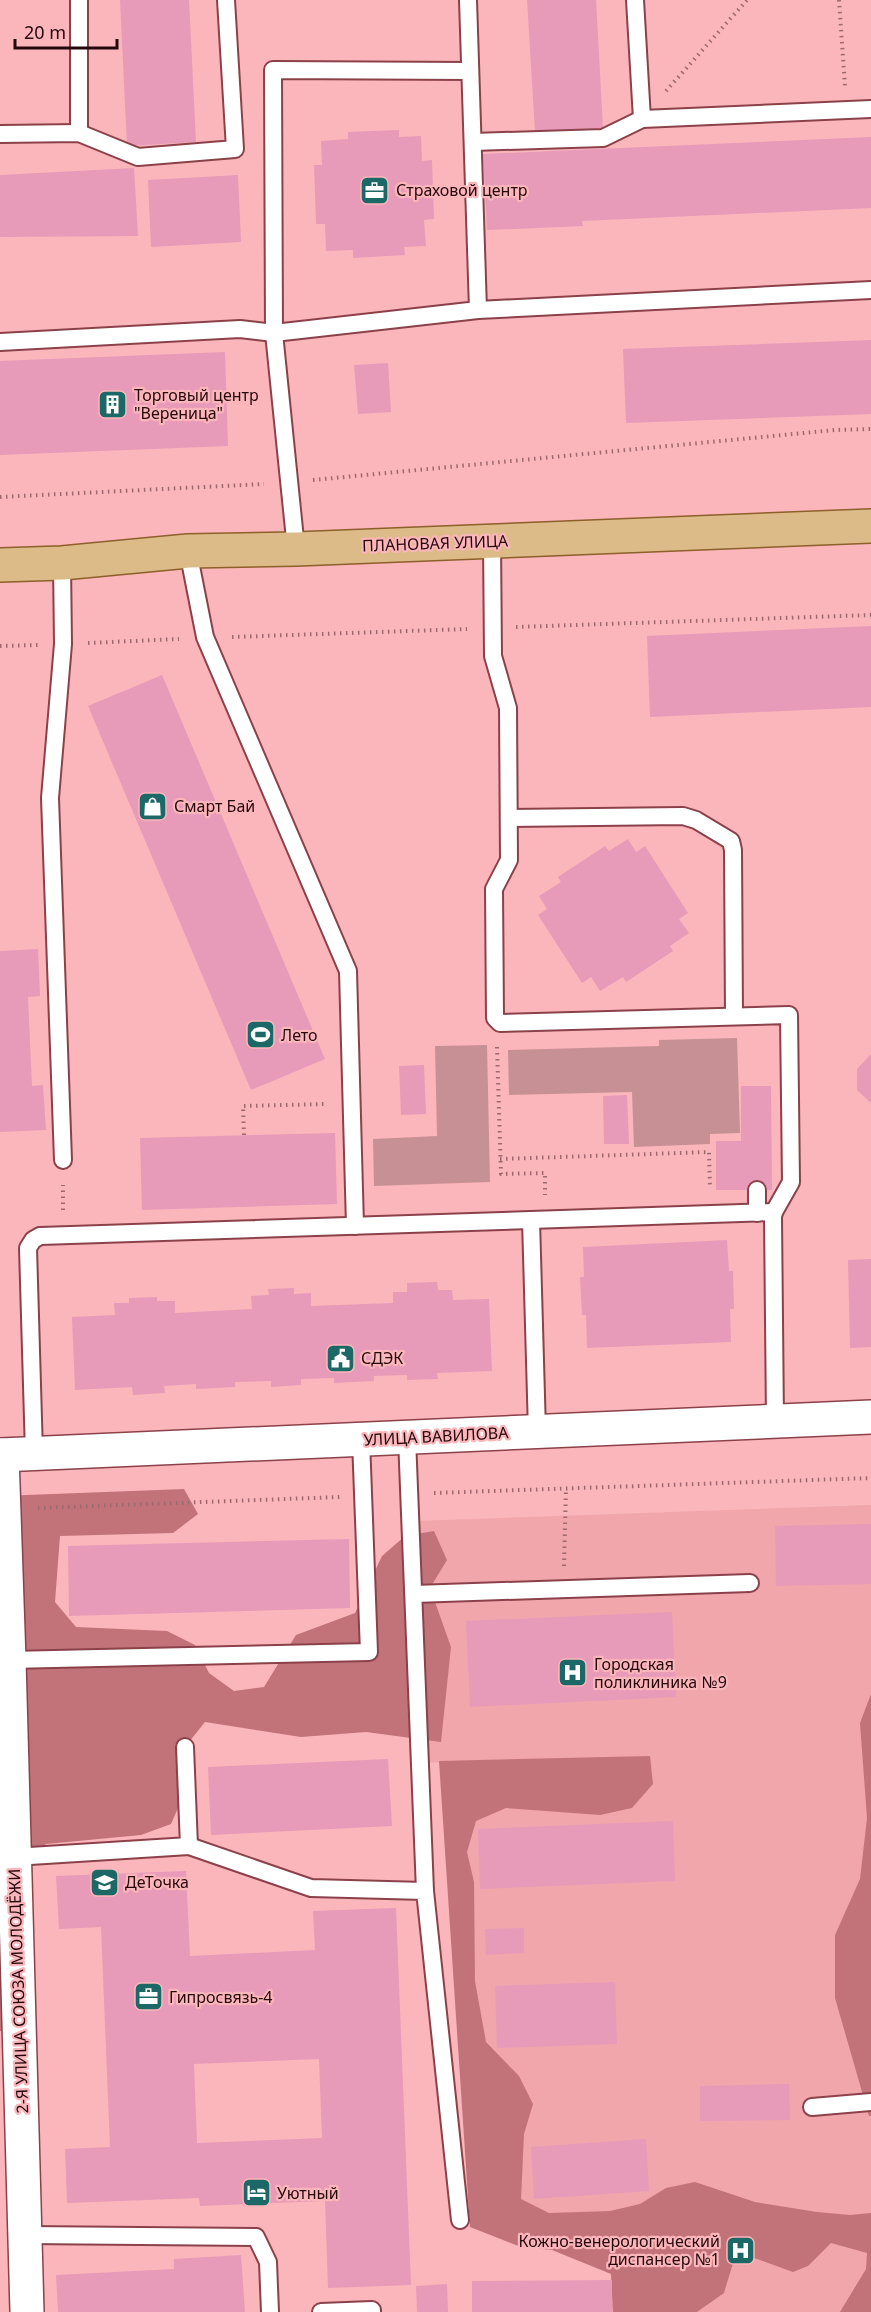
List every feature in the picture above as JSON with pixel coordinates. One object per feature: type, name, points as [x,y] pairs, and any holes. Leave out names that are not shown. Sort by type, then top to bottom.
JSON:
[{"type":"main road","name":"ПЛАНОВАЯ УЛИЦА","points":[[0,565],[188,551],[296,549],[871,526]]},
{"type":"street","name":"УЛИЦА ВАВИЛОВА","points":[[1,1455],[871,1417]]},
{"type":"street","name":"2-Я УЛИЦА СОЮЗА МОЛОДЁЖИ","points":[[1,1455],[27,2312]]},
{"type":"lane","points":[[78,133],[79,0]]},
{"type":"lane","points":[[0,134],[78,133],[138,158],[235,149],[226,0]]},
{"type":"lane","points":[[468,0],[478,310]]},
{"type":"lane","points":[[635,0],[642,119]]},
{"type":"lane","points":[[296,549],[274,333],[273,70],[470,71]]},
{"type":"lane","points":[[473,142],[603,138],[642,119],[871,110]]},
{"type":"lane","points":[[0,342],[240,329],[274,333],[478,310],[871,290]]},
{"type":"lane","points":[[492,541],[493,656],[508,708],[509,818],[509,862],[494,889],[496,1020],[500,1023],[786,1014],[790,1018],[791,1182],[774,1212],[775,1421]]},
{"type":"lane","points":[[188,551],[205,637],[348,970],[355,1226]]},
{"type":"lane","points":[[62,562],[63,644],[50,798],[63,1160]]},
{"type":"lane","points":[[509,818],[683,816],[696,820],[731,841],[733,850],[734,1016]]},
{"type":"lane","points":[[757,1190],[757,1213]]},
{"type":"lane","points":[[34,1453],[28,1248],[33,1240],[40,1236],[774,1212]]},
{"type":"lane","points":[[537,1431],[538,1220]]},
{"type":"lane","points":[[407,1438],[425,1891],[460,2220]]},
{"type":"lane","points":[[9,1660],[369,1652],[361,1440]]},
{"type":"lane","points":[[414,1594],[750,1583]]},
{"type":"lane","points":[[185,1747],[189,1846]]},
{"type":"lane","points":[[14,1857],[189,1846],[311,1888],[425,1891]]},
{"type":"lane","points":[[812,2106],[871,2102]]},
{"type":"lane","points":[[25,2235],[256,2237],[268,2262],[270,2312]]},
{"type":"lane","points":[[321,2312],[372,2310],[372,2312]]},
{"type":"path","points":[[642,119],[747,0]]},
{"type":"path","points":[[839,0],[846,111]]},
{"type":"path","points":[[0,497],[291,483],[823,431],[871,429]]},
{"type":"path","points":[[0,646],[871,615]]},
{"type":"path","points":[[496,1020],[501,1174],[545,1173],[538,1220]]},
{"type":"path","points":[[244,1135],[243,1106],[352,1103]]},
{"type":"path","points":[[500,1159],[709,1152],[711,1214]]},
{"type":"path","points":[[63,1160],[63,1236]]},
{"type":"path","points":[[563,1589],[566,1488]]},
{"type":"shaded area","points":[[737,1038],[740,1133],[710,1134],[710,1144],[634,1147],[632,1092],[509,1095],[508,1050],[659,1046],[659,1040]]},
{"type":"shaded area","points":[[487,1045],[490,1182],[374,1186],[373,1139],[437,1136],[435,1046]]},
{"type":"shaded area","points":[[184,1489],[198,1514],[173,1533],[60,1536],[55,1602],[76,1627],[167,1631],[195,1645],[209,1673],[234,1691],[264,1687],[296,1635],[355,1613],[382,1556],[405,1536],[434,1531],[447,1560],[430,1588],[451,1647],[441,1742],[366,1732],[301,1737],[205,1722],[185,1747],[185,1792],[171,1824],[141,1835],[46,1844],[22,1864],[32,2032],[0,2031],[0,1496]]},
{"type":"shaded area","points":[[871,1505],[871,2312],[612,2312],[609,2220],[475,2222],[443,1762],[423,1763],[414,1521]]},
{"type":"shaded area","points":[[871,1694],[871,2116],[869,2116],[835,1998],[835,1935],[860,1879],[867,1818],[860,1723]]},
{"type":"shaded area","points":[[650,1756],[653,1784],[632,1808],[600,1815],[506,1808],[476,1821],[467,1852],[474,1882],[475,1981],[486,2042],[519,2076],[533,2104],[524,2134],[521,2199],[549,2213],[610,2211],[640,2204],[666,2188],[695,2182],[755,2202],[817,2212],[850,2215],[871,2213],[871,2312],[840,2312],[866,2269],[867,2253],[831,2243],[808,2266],[793,2272],[746,2255],[733,2263],[724,2293],[697,2312],[613,2312],[611,2274],[552,2250],[521,2247],[470,2227],[439,1761]]},
{"type":"building","points":[[120,0],[189,0],[196,142],[127,146]]},
{"type":"building","points":[[527,0],[596,0],[603,128],[535,132]]},
{"type":"building","points":[[399,130],[399,137],[421,136],[422,161],[432,160],[434,219],[424,220],[426,246],[404,247],[405,255],[353,258],[353,250],[326,251],[325,224],[316,224],[314,165],[322,165],[321,141],[348,139],[348,132]]},
{"type":"building","points":[[871,137],[871,208],[582,221],[583,226],[487,230],[483,154]]},
{"type":"building","points":[[134,168],[138,236],[0,237],[0,175]]},
{"type":"building","points":[[238,175],[241,242],[151,247],[148,180]]},
{"type":"building","points":[[871,340],[871,414],[626,423],[623,349]]},
{"type":"building","name":"Торговый центр \"Вереница\"","points":[[225,352],[228,446],[0,455],[0,361]]},
{"type":"building","points":[[388,363],[391,412],[358,414],[354,365]]},
{"type":"building","points":[[871,626],[871,707],[650,717],[647,636]]},
{"type":"building","points":[[162,675],[325,1059],[251,1090],[88,706]]},
{"type":"building","points":[[628,839],[636,852],[645,846],[688,913],[679,919],[689,933],[670,946],[673,951],[626,982],[623,977],[600,991],[591,977],[582,983],[538,915],[547,909],[539,896],[561,882],[558,877],[605,846],[609,851]]},
{"type":"building","points":[[38,949],[40,996],[28,997],[32,1086],[43,1085],[46,1130],[0,1132],[0,951]]},
{"type":"building","points":[[871,1054],[871,1103],[857,1090],[857,1069]]},
{"type":"building","points":[[424,1065],[426,1114],[401,1115],[399,1066]]},
{"type":"building","points":[[741,1086],[771,1086],[772,1190],[716,1190],[716,1141],[741,1141]]},
{"type":"building","points":[[627,1095],[629,1144],[604,1144],[603,1096]]},
{"type":"building","points":[[335,1133],[337,1204],[142,1210],[140,1138]]},
{"type":"building","points":[[727,1240],[729,1271],[733,1271],[734,1309],[730,1309],[731,1342],[587,1348],[586,1315],[582,1315],[580,1277],[584,1277],[583,1247]]},
{"type":"building","points":[[871,1259],[871,1347],[850,1348],[848,1260]]},
{"type":"building","points":[[437,1282],[438,1290],[452,1290],[453,1300],[489,1299],[492,1371],[437,1373],[438,1379],[407,1380],[407,1375],[374,1376],[374,1381],[334,1383],[334,1378],[301,1379],[301,1385],[271,1387],[271,1381],[235,1382],[235,1387],[196,1389],[196,1384],[164,1386],[165,1393],[133,1395],[132,1387],[75,1390],[72,1317],[115,1315],[114,1303],[129,1303],[129,1298],[157,1297],[157,1301],[175,1301],[175,1313],[252,1309],[251,1296],[269,1295],[268,1289],[294,1288],[294,1294],[311,1293],[311,1306],[393,1303],[393,1292],[407,1292],[407,1283]]},
{"type":"building","points":[[871,1524],[871,1584],[776,1586],[775,1526]]},
{"type":"building","points":[[349,1539],[350,1608],[69,1616],[68,1546]]},
{"type":"building","points":[[672,1612],[676,1697],[470,1707],[466,1621]]},
{"type":"building","points":[[388,1759],[392,1826],[211,1835],[208,1767]]},
{"type":"building","points":[[673,1821],[675,1881],[480,1889],[478,1829]]},
{"type":"building","points":[[186,1871],[190,1956],[315,1950],[313,1911],[396,1908],[411,2285],[328,2288],[325,2201],[200,2206],[199,2198],[67,2203],[65,2149],[110,2147],[101,1927],[59,1929],[56,1876]],"holes":[[[319,2059],[322,2138],[197,2143],[194,2064]]]},
{"type":"building","points":[[524,1928],[524,1953],[486,1955],[485,1929]]},
{"type":"building","points":[[615,1982],[617,2044],[497,2048],[495,1986]]},
{"type":"building","points":[[789,2084],[790,2120],[700,2121],[700,2086]]},
{"type":"building","points":[[646,2139],[649,2191],[534,2199],[531,2147]]},
{"type":"building","points":[[241,2255],[245,2312],[58,2312],[56,2275],[174,2269],[174,2259]]},
{"type":"building","points":[[612,2280],[612,2312],[472,2312],[472,2281]]},
{"type":"building","points":[[447,2284],[448,2312],[417,2312],[416,2286]]},
{"type":"place","name":"Страховой центр","points":[[375,190]]},
{"type":"place","name":"Торговый центр \"Вереница\"","points":[[113,404]]},
{"type":"place","name":"Смарт Бай","points":[[153,806]]},
{"type":"place","name":"Лето","points":[[260,1035]]},
{"type":"place","name":"СДЭК","points":[[340,1358]]},
{"type":"place","name":"Городская поликлиника №9","points":[[573,1673]]},
{"type":"place","name":"ДеТочка","points":[[104,1882]]},
{"type":"place","name":"Гипросвязь-4","points":[[148,1997]]},
{"type":"place","name":"Уютный","points":[[256,2193]]},
{"type":"place","name":"Кожно-венерологический диспансер №1","points":[[741,2250]]}]
